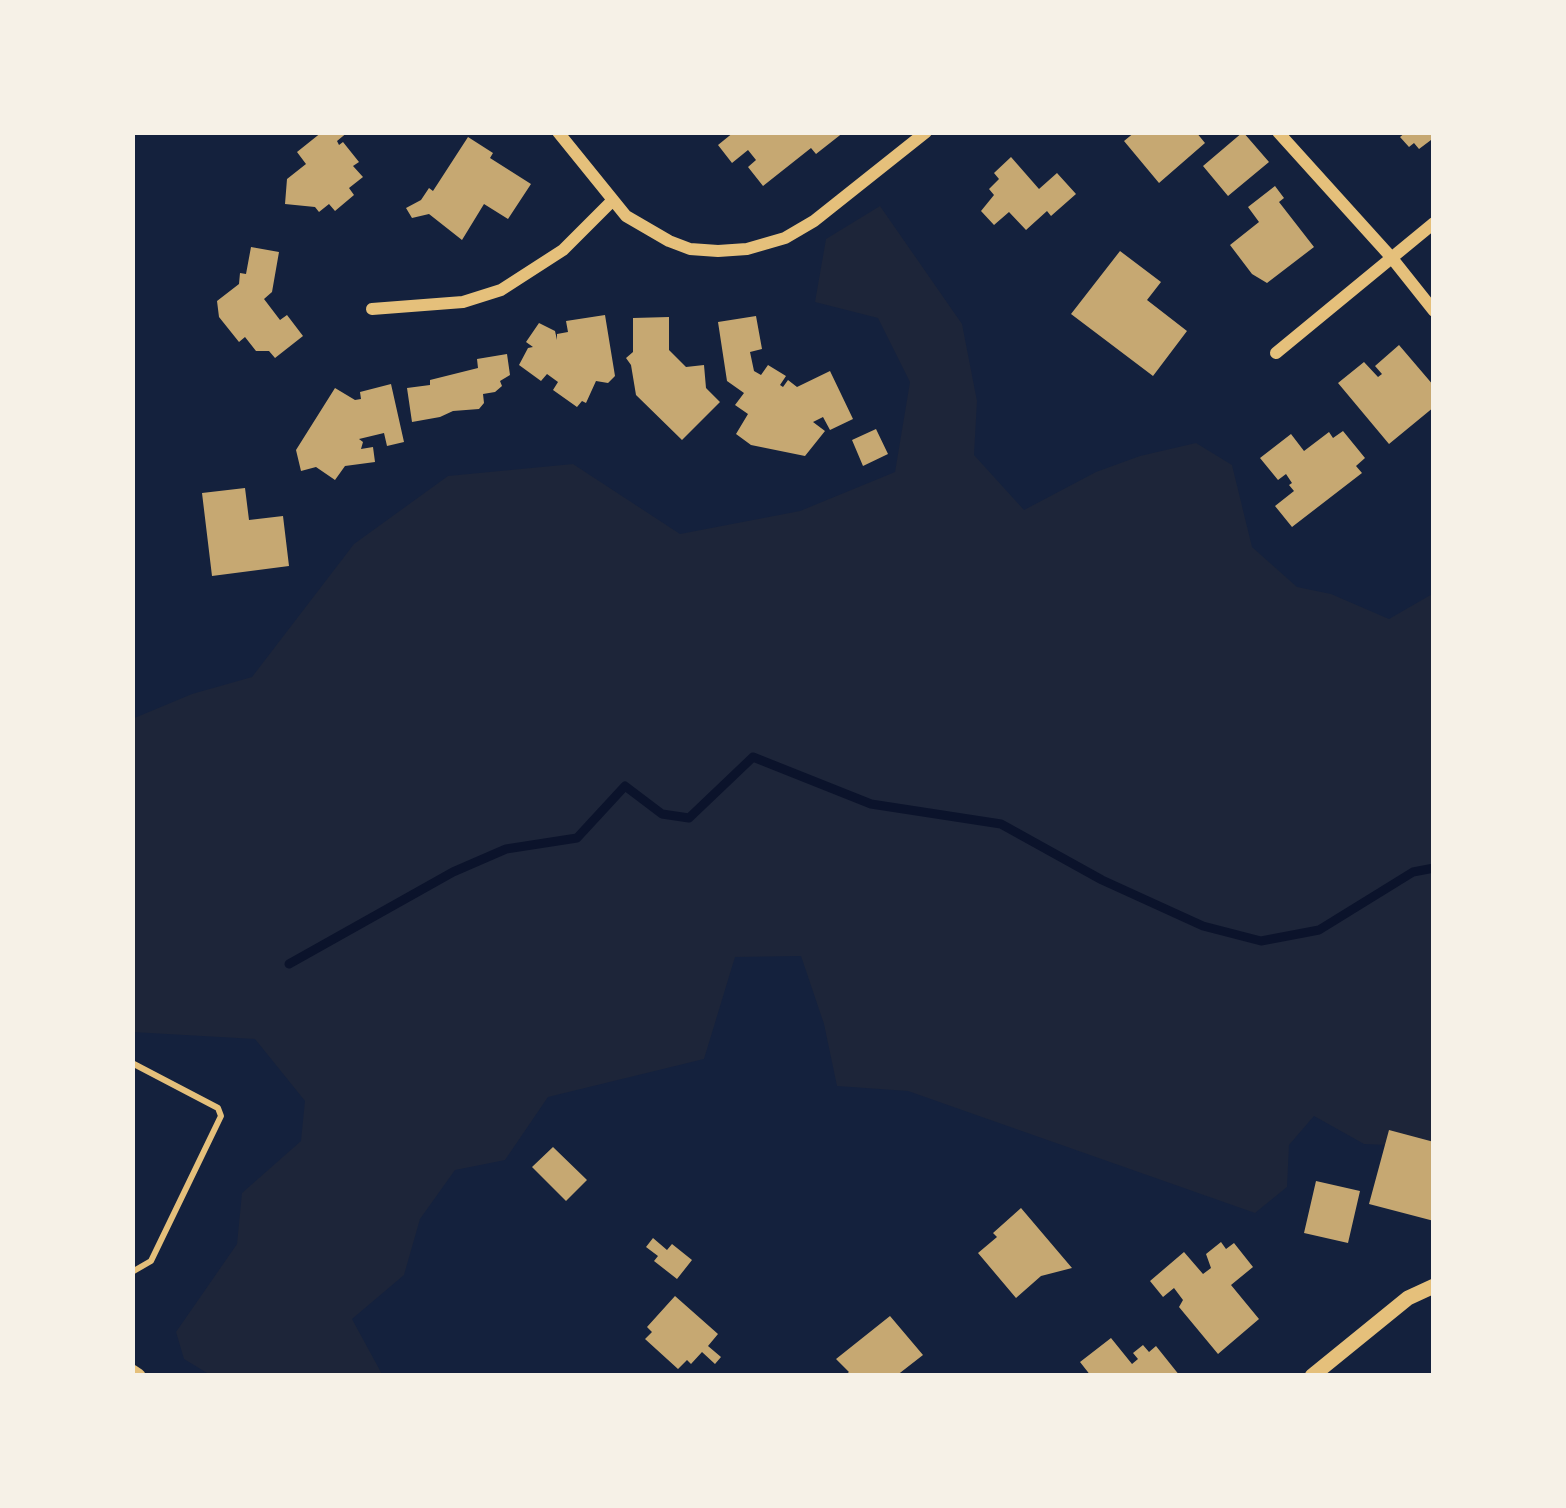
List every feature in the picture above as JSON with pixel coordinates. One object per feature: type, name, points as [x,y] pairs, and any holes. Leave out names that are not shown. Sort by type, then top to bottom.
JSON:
[{"type":"street","points":[[558,132],[626,216],[690,249],[718,250],[747,249],[785,238],[814,221],[926,132]]},
{"type":"street","points":[[1278,132],[1434,310]]},
{"type":"street","points":[[372,309],[463,302],[501,290],[562,250],[613,200]]},
{"type":"street","points":[[1276,353],[1434,224]]},
{"type":"street","points":[[1312,1376],[1408,1298],[1432,1286]]},
{"type":"lane","points":[[132,1064],[218,1108],[221,1115],[152,1261],[132,1272]]},
{"type":"shaded area","points":[[880,206],[962,324],[977,401],[974,455],[1024,510],[1096,472],[1196,443],[1232,465],[1252,547],[1297,587],[1331,594],[1389,619],[1434,593],[1434,1147],[1364,1144],[1314,1116],[1289,1145],[1287,1187],[1255,1213],[908,1091],[837,1086],[824,1024],[801,956],[735,957],[704,1059],[548,1097],[505,1160],[455,1170],[420,1219],[404,1275],[352,1319],[383,1376],[212,1376],[184,1359],[176,1332],[237,1244],[242,1193],[301,1141],[305,1101],[255,1039],[132,1032],[132,719],[192,694],[252,677],[354,544],[448,476],[573,464],[680,534],[800,511],[895,472],[910,382],[878,318],[815,302],[826,239]]},
{"type":"building","points":[[322,132],[348,132],[337,141],[359,162],[353,166],[363,177],[349,188],[354,195],[335,211],[329,204],[319,212],[315,207],[285,204],[287,179],[306,164],[297,152]]},
{"type":"building","points":[[734,132],[844,132],[816,154],[811,148],[763,186],[748,167],[756,160],[748,150],[732,163],[718,145]]},
{"type":"building","points":[[1135,132],[1196,132],[1205,143],[1159,183],[1124,141]]},
{"type":"building","points":[[1243,132],[1269,162],[1228,196],[1203,166]]},
{"type":"building","points":[[1406,132],[1434,132],[1434,143],[1409,147],[1400,137]]},
{"type":"building","points":[[468,137],[493,153],[490,158],[531,184],[508,219],[484,204],[462,240],[429,214],[412,218],[406,208],[421,200],[429,188],[433,191]]},
{"type":"building","points":[[1011,157],[1039,189],[1057,173],[1076,194],[1026,230],[1009,212],[994,225],[981,211],[994,195],[989,189],[999,179],[994,173]]},
{"type":"building","points":[[1275,186],[1284,198],[1279,202],[1314,247],[1267,283],[1252,274],[1230,245],[1259,222],[1248,207]]},
{"type":"building","points":[[251,247],[279,252],[272,292],[264,299],[280,320],[287,315],[303,336],[275,358],[269,351],[256,351],[245,337],[239,342],[219,317],[217,301],[239,284],[240,273],[246,274]]},
{"type":"building","points":[[1120,251],[1161,282],[1147,300],[1187,331],[1153,376],[1071,314]]},
{"type":"building","points":[[605,315],[615,376],[608,383],[596,381],[586,403],[577,407],[553,390],[558,382],[547,374],[541,381],[519,365],[533,347],[526,342],[539,323],[555,331],[557,340],[557,334],[568,332],[566,321]]},
{"type":"building","points":[[756,316],[762,349],[750,352],[754,371],[761,375],[768,365],[786,376],[780,385],[788,380],[797,387],[830,371],[853,419],[830,430],[823,417],[813,422],[825,431],[805,456],[751,445],[736,434],[748,414],[735,405],[744,393],[727,381],[718,322]]},
{"type":"building","points":[[669,317],[669,350],[686,367],[704,365],[706,388],[720,402],[682,440],[636,395],[626,358],[633,352],[633,318]]},
{"type":"building","points":[[1399,345],[1434,386],[1434,407],[1389,444],[1338,383],[1364,362],[1378,377],[1382,374],[1375,366]]},
{"type":"building","points":[[507,354],[510,375],[495,392],[483,394],[479,409],[412,422],[407,388],[478,368],[477,359]]},
{"type":"building","points":[[391,384],[404,442],[387,446],[384,433],[359,439],[361,449],[373,447],[375,462],[345,466],[335,480],[316,467],[301,471],[296,450],[335,388],[355,400],[361,399],[360,392]]},
{"type":"building","points":[[876,429],[888,454],[863,466],[852,440]]},
{"type":"building","points":[[1343,431],[1365,458],[1356,466],[1362,473],[1292,527],[1275,506],[1294,491],[1292,483],[1286,474],[1278,480],[1260,458],[1291,434],[1304,451],[1329,432],[1333,438]]},
{"type":"building","points":[[245,488],[249,520],[283,516],[289,566],[212,576],[202,493]]},
{"type":"building","points":[[1389,1130],[1434,1142],[1434,1221],[1369,1204]]},
{"type":"building","points":[[553,1147],[587,1180],[566,1201],[532,1167]]},
{"type":"building","points":[[1316,1181],[1360,1191],[1348,1243],[1304,1233]]},
{"type":"building","points":[[1021,1208],[1072,1268],[1041,1276],[1016,1298],[978,1253]]},
{"type":"building","points":[[653,1238],[667,1250],[672,1244],[692,1260],[677,1279],[654,1261],[658,1256],[646,1247]]},
{"type":"building","points":[[1221,1242],[1226,1249],[1234,1243],[1253,1267],[1231,1285],[1259,1319],[1218,1354],[1179,1307],[1183,1300],[1174,1288],[1163,1297],[1150,1281],[1184,1252],[1203,1274],[1211,1268],[1206,1254]]},
{"type":"building","points":[[675,1296],[718,1334],[708,1346],[721,1357],[715,1364],[702,1352],[678,1369],[645,1339],[652,1332],[647,1327]]},
{"type":"building","points":[[890,1316],[923,1355],[896,1376],[844,1376],[849,1372],[836,1359]]},
{"type":"building","points":[[1111,1338],[1132,1364],[1138,1359],[1133,1353],[1143,1345],[1149,1352],[1156,1346],[1180,1376],[1091,1376],[1080,1362]]},
{"type":"waterway","points":[[289,964],[453,872],[506,849],[577,838],[625,786],[662,814],[689,818],[753,757],[871,804],[1001,824],[1102,880],[1203,926],[1261,941],[1319,930],[1413,872],[1434,868]]}]
